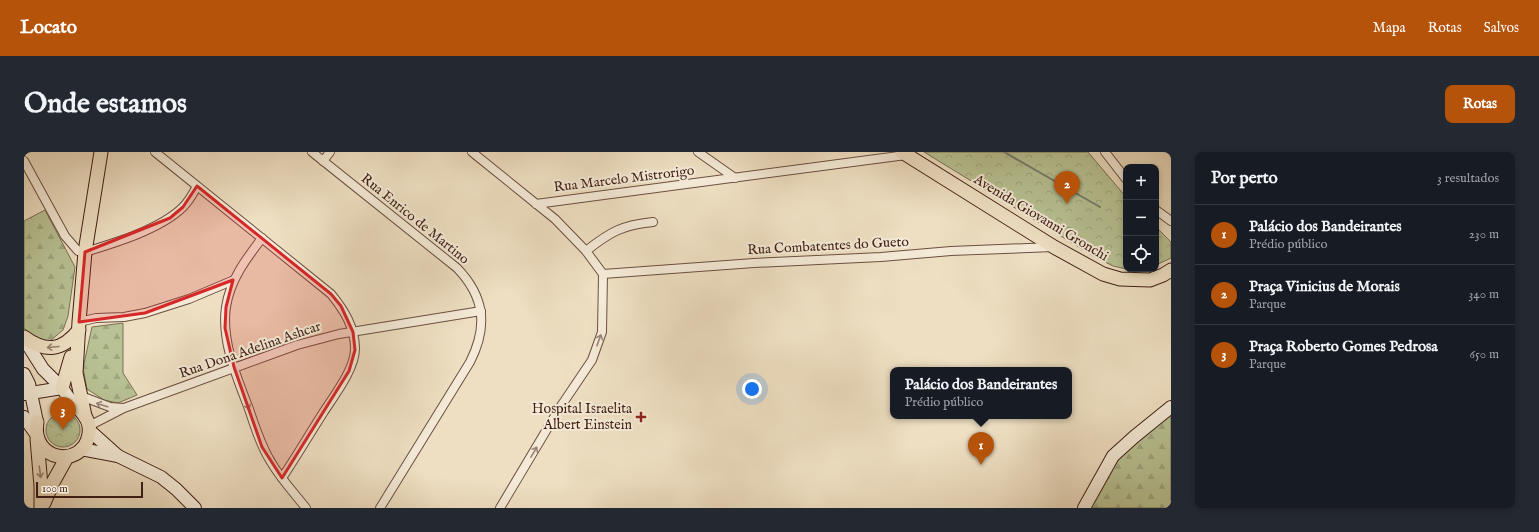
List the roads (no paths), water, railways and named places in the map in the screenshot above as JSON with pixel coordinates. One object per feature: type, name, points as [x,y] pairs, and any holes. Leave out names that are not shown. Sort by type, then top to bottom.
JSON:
[{"type":"main road","points":[[101,152],[85,252],[76,373],[78,402],[88,424],[118,456]]},
{"type":"main road","name":"Avenida Giovanni Gronchi","points":[[904,153],[1054,247],[1103,274],[1120,279],[1150,280],[1171,270]]},
{"type":"main road","points":[[24,338],[42,347],[58,347],[71,339],[79,326]]},
{"type":"main road","points":[[62,388],[79,326]]},
{"type":"main road","points":[[24,338],[47,372],[78,402]]},
{"type":"main road","points":[[27,386],[43,380],[47,372]]},
{"type":"main road","points":[[27,386],[62,388]]},
{"type":"main road","points":[[27,386],[40,445],[54,456],[67,457],[81,449],[87,440],[88,424]]},
{"type":"main road","points":[[1084,508],[1113,456],[1134,436],[1171,407]]},
{"type":"main road","points":[[24,417],[37,431],[42,508]]},
{"type":"main road","points":[[81,449],[118,456],[161,477],[176,489],[194,508]]},
{"type":"main road","points":[[42,508],[52,484],[67,457]]},
{"type":"street","points":[[155,152],[331,294],[341,306],[349,320],[353,332],[355,350],[348,371],[282,478]]},
{"type":"street","name":"Rua Enrico de Martino","points":[[312,152],[457,268],[468,279],[476,294],[481,311],[480,336],[476,351],[380,508]]},
{"type":"street","points":[[323,161],[330,152]]},
{"type":"street","points":[[473,152],[555,219],[586,251],[603,274],[602,332],[592,360],[559,409],[500,508]]},
{"type":"street","points":[[698,152],[735,178]]},
{"type":"street","points":[[1105,152],[1123,175]]},
{"type":"street","name":"Rua Marcelo Mistrorigo","points":[[536,204],[735,178],[904,153]]},
{"type":"street","points":[[24,161],[65,236],[78,251],[85,252],[132,236],[170,218],[183,207],[198,186]]},
{"type":"street","points":[[1159,212],[1171,221]]},
{"type":"street","points":[[586,251],[607,235],[622,228],[638,223],[653,222]]},
{"type":"street","points":[[262,238],[247,257],[234,280],[226,307],[225,328],[234,367],[262,447],[282,478],[306,508]]},
{"type":"street","name":"Rua Combatentes do Gueto","points":[[603,274],[754,263],[881,257],[951,251],[1054,247]]},
{"type":"street","points":[[79,326],[96,318],[135,315],[154,311],[190,299],[234,280]]},
{"type":"street","name":"Rua Dona Adelina Ashcar","points":[[88,424],[124,408],[297,345],[340,334],[481,311]]},
{"type":"street","name":"Rua Dona Adelina Ashcar","points":[[78,402],[124,408]]},
{"type":"waterway","points":[[1004,152],[1100,207]]},
{"type":"place","name":"Praça Vinicius de Morais","points":[[1067,204]]},
{"type":"place","name":"Hospital Israelita Albert Einstein","points":[[641,417]]},
{"type":"place","name":"Praça Roberto Gomes Pedrosa","points":[[63,430]]},
{"type":"place","name":"Palácio dos Bandeirantes","points":[[981,465]]}]
